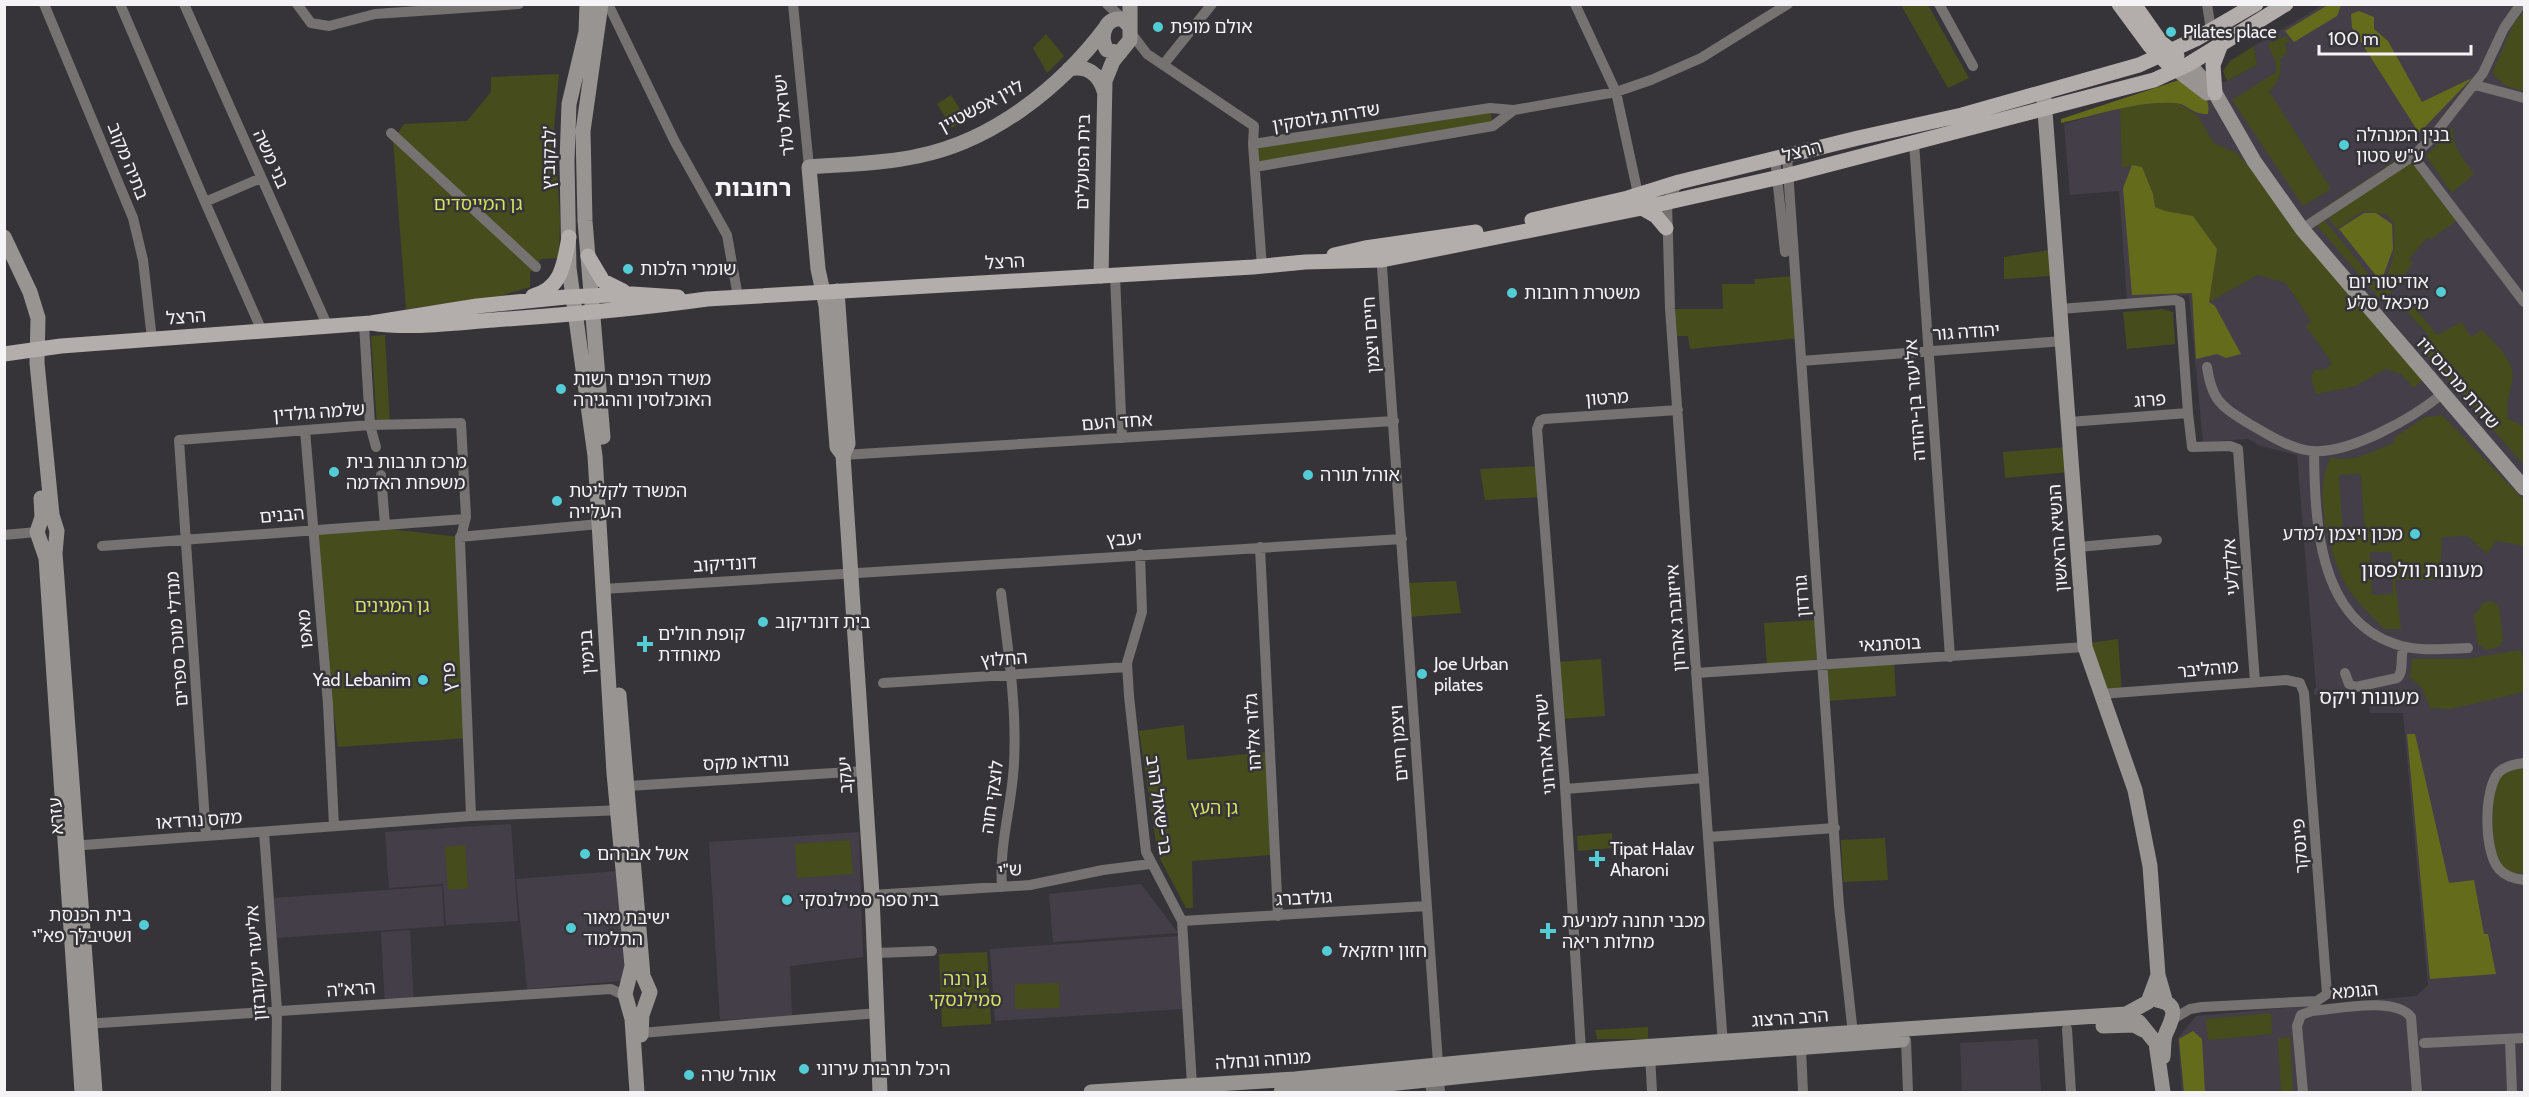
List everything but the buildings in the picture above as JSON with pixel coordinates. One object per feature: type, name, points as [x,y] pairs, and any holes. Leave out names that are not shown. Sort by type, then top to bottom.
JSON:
[{"type":"main road","points":[[2119,4],[2136,28],[2165,55],[2183,67]]},
{"type":"main road","points":[[2134,4],[2165,55]]},
{"type":"main road","name":"הרצל","points":[[1640,201],[1679,182],[1962,115],[2139,65],[2165,55],[2256,4]]},
{"type":"main road","name":"הרצל","points":[[367,323],[392,326],[594,313],[707,299],[1262,267],[1381,254],[1640,201],[1666,202],[1783,176],[2136,86],[2183,67],[2286,4]]},
{"type":"main road","points":[[2136,28],[2140,52],[2139,65]]},
{"type":"main road","points":[[2215,93],[2213,65],[2221,44]]},
{"type":"main road","points":[[1640,201],[1666,228]]},
{"type":"main road","points":[[509,303],[540,294],[553,286],[562,272],[568,237]]},
{"type":"main road","points":[[588,256],[603,281],[616,289],[632,294]]},
{"type":"main road","name":"הרצל","points":[[4,354],[38,348],[328,327],[367,323],[401,316],[572,297],[632,294],[707,299]]},
{"type":"street","name":"בתיה מקוב","points":[[44,4],[133,219],[143,260],[152,339]]},
{"type":"street","points":[[120,4],[262,332]]},
{"type":"street","name":"בני משה","points":[[184,4],[328,327]]},
{"type":"street","points":[[297,4],[304,17],[311,23],[329,26],[390,9],[519,4]]},
{"type":"street","points":[[608,4],[675,142],[727,235],[738,297]]},
{"type":"street","name":"ישראל טלר","points":[[793,4],[818,268],[830,292]]},
{"type":"street","points":[[1163,65],[1212,4]]},
{"type":"street","points":[[1575,4],[1616,92],[1640,201]]},
{"type":"street","name":"שדרות גלוסקין","points":[[1121,52],[1133,50],[1147,54],[1254,126],[1252,144],[1490,108],[1514,110],[1616,92],[1701,58],[1788,4]]},
{"type":"street","points":[[1939,4],[1974,66]]},
{"type":"street","points":[[2207,4],[2211,30]]},
{"type":"street","points":[[2302,229],[2413,156],[2431,140],[2475,85],[2504,28],[2521,4]]},
{"type":"street","name":"לבקוביץ'","points":[[574,314],[568,237],[569,104],[586,32],[589,5]]},
{"type":"street","name":"לבקוביץ'","points":[[589,5],[583,130],[588,256],[594,313]]},
{"type":"street","points":[[1120,17],[1102,36],[1105,48],[1112,53],[1121,52]]},
{"type":"street","name":"לוין אפשטיין","points":[[809,167],[919,156],[956,145],[1039,98],[1120,17]]},
{"type":"street","name":"שדרות גלוסקין","points":[[1120,17],[1147,54]]},
{"type":"street","name":"בית הפועלים","points":[[1108,276],[1104,94],[1108,70],[1129,44],[1120,17]]},
{"type":"street","name":"שדרת מרכוס זיו","points":[[2183,67],[2215,93],[2254,160],[2302,229],[2524,488]]},
{"type":"street","name":"שדרת מרכוס זיו","points":[[2183,67],[2208,95],[2222,123],[2238,147],[2254,160]]},
{"type":"street","points":[[1069,69],[1082,68],[1092,72],[1100,80],[1104,94]]},
{"type":"street","points":[[2475,85],[2524,98]]},
{"type":"street","name":"הנשיא הראשון","points":[[2048,90],[2043,110],[2063,341],[2085,647],[2131,775],[2145,834],[2151,876],[2158,975],[2166,1003],[2171,1009],[2162,1069]]},
{"type":"street","name":"שדרות גלוסקין","points":[[1255,167],[1493,126],[1514,110]]},
{"type":"street","points":[[391,133],[536,267]]},
{"type":"street","name":"אליעזר בן-יהודה","points":[[1914,142],[1950,657]]},
{"type":"street","points":[[1252,144],[1262,267]]},
{"type":"street","points":[[2413,156],[2524,302]]},
{"type":"street","points":[[1781,157],[1783,176]]},
{"type":"street","name":"גורדון","points":[[1783,176],[1801,361],[1851,1033]]},
{"type":"street","points":[[205,202],[261,177]]},
{"type":"street","points":[[1666,202],[1679,182]]},
{"type":"street","name":"אייזנברג אהרון","points":[[1666,202],[1696,673],[1725,1048]]},
{"type":"street","name":"עזרא","points":[[4,237],[38,318],[41,408],[37,451],[73,846],[85,1024],[95,1092]]},
{"type":"street","points":[[1773,255],[1789,251]]},
{"type":"street","name":"חיים ויצמן","points":[[1381,254],[1394,421]]},
{"type":"street","points":[[1108,276],[1122,438]]},
{"type":"street","name":"יעקב","points":[[830,292],[837,447],[843,456],[849,572],[865,771],[880,1092]]},
{"type":"street","points":[[2060,309],[2175,300],[2181,304],[2188,413]]},
{"type":"street","name":"בנימין","points":[[594,313],[614,773],[624,810],[643,976],[647,986]]},
{"type":"street","name":"בנימין","points":[[574,314],[580,337],[593,432],[599,525],[628,786],[624,810],[631,975],[627,996],[632,1019],[637,1092]]},
{"type":"street","points":[[367,323],[370,425],[376,447]]},
{"type":"street","name":"יהודה גור","points":[[1801,361],[2063,341]]},
{"type":"street","points":[[2207,367],[2210,389],[2222,406],[2273,437],[2314,452],[2378,434],[2442,394]]},
{"type":"street","name":"מרטון","points":[[1540,421],[1678,410]]},
{"type":"street","name":"פרוג","points":[[2069,422],[2188,413],[2192,447],[2230,446],[2238,449]]},
{"type":"street","name":"אחד העם","points":[[843,456],[1394,421]]},
{"type":"street","name":"ויצמן חיים","points":[[1394,421],[1427,906],[1435,1081]]},
{"type":"street","name":"ישראל אהרוני","points":[[1540,421],[1537,429],[1541,497],[1585,1057]]},
{"type":"street","name":"שלמה גולדין","points":[[179,440],[370,425],[461,423]]},
{"type":"street","name":"פרץ","points":[[461,423],[465,519],[460,537],[471,816]]},
{"type":"street","name":"מאפו","points":[[305,430],[328,704],[334,826]]},
{"type":"street","name":"מנדלי מוכר ספרים","points":[[179,440],[206,836]]},
{"type":"street","name":"אלקלעי","points":[[2238,449],[2255,682]]},
{"type":"street","points":[[2314,452],[2318,532],[2331,578],[2346,606],[2364,626],[2381,638],[2404,647],[2468,648]]},
{"type":"street","points":[[381,475],[385,525]]},
{"type":"street","name":"הבנים","points":[[102,546],[465,519]]},
{"type":"street","points":[[460,537],[599,525]]},
{"type":"street","points":[[4,535],[46,532]]},
{"type":"street","name":"יעבץ","points":[[849,572],[1402,539]]},
{"type":"street","points":[[2078,547],[2157,540]]},
{"type":"street","name":"גלזר אליהו","points":[[1260,547],[1278,916]]},
{"type":"street","points":[[1127,667],[1142,612],[1140,554]]},
{"type":"street","name":"דונדיקוב","points":[[607,589],[849,572]]},
{"type":"street","name":"לוצקי חוה","points":[[1001,593],[1010,675],[1014,760],[1002,842],[1002,887]]},
{"type":"street","name":"בוסתנאי","points":[[1696,673],[2085,647]]},
{"type":"street","points":[[2345,673],[2349,684],[2356,687],[2397,678],[2402,671],[2400,657],[2404,647]]},
{"type":"street","name":"החלוץ","points":[[883,683],[1127,667]]},
{"type":"street","name":"בר-שאול הרב","points":[[1127,667],[1143,832],[1150,864],[1182,921],[1195,1088]]},
{"type":"street","name":"מוהליבר","points":[[2101,694],[2255,682],[2297,682],[2302,687],[2305,700]]},
{"type":"street","name":"פינסקר","points":[[2170,1025],[2190,1009],[2202,1006],[2317,1001],[2325,997],[2327,989],[2305,700]]},
{"type":"street","points":[[2524,763],[2500,771],[2490,787],[2488,807],[2494,861],[2504,874],[2524,880]]},
{"type":"street","name":"נורדאו מקס","points":[[628,786],[865,771]]},
{"type":"street","points":[[614,773],[628,786]]},
{"type":"street","points":[[1565,789],[1704,778]]},
{"type":"street","points":[[334,826],[471,816],[624,810]]},
{"type":"street","name":"מקס נורדאו","points":[[73,846],[334,826]]},
{"type":"street","points":[[1708,837],[1835,828]]},
{"type":"street","name":"אליעזר יעקובזון","points":[[264,832],[277,1010],[276,1092]]},
{"type":"street","name":"ש\"י","points":[[872,895],[1002,887],[1150,864]]},
{"type":"street","name":"גולדברג","points":[[1182,921],[1427,906]]},
{"type":"street","points":[[875,953],[932,951]]},
{"type":"street","name":"הנשיא הראשון","points":[[2158,975],[2139,1015],[2146,1031],[2156,1043],[2162,1069],[2163,1092]]},
{"type":"street","points":[[645,1092],[640,1034],[642,1015],[648,1003],[650,992],[647,986],[634,982],[627,996],[640,1008],[648,1003]]},
{"type":"street","name":"הרא\"ה","points":[[85,1024],[611,990],[627,996]]},
{"type":"street","points":[[2146,1003],[2159,1000],[2166,1003]]},
{"type":"street","name":"הרב הרצוג","points":[[1806,1043],[1835,1046],[1901,1035],[2126,1014],[2146,1003]]},
{"type":"street","name":"הגומא","points":[[2303,1092],[2297,1026],[2301,1015],[2312,1011],[2390,1005],[2406,1010],[2411,1017],[2417,1092]]},
{"type":"street","points":[[640,1034],[878,1013]]},
{"type":"street","name":"עזרא","points":[[82,1092],[85,1024]]},
{"type":"street","name":"הרב הרצוג","points":[[1435,1081],[1585,1057],[1806,1043],[1851,1033],[1901,1035],[2067,1029],[2128,1024],[2146,1031]]},
{"type":"street","points":[[2146,1031],[2157,1035],[2170,1025]]},
{"type":"street","points":[[2067,1029],[2071,1092]]},
{"type":"street","points":[[1835,1046],[1851,1033]]},
{"type":"street","points":[[1901,1035],[1908,1092]]},
{"type":"street","points":[[2424,1043],[2524,1038]]},
{"type":"street","points":[[2510,1039],[2512,1092]]},
{"type":"street","points":[[1803,1092],[1806,1043]]},
{"type":"street","points":[[1650,1054],[1652,1092]]},
{"type":"street","name":"מנוחה ונחלה","points":[[1091,1092],[1195,1088],[1294,1079],[1435,1081]]},
{"type":"street","name":"מנוחה ונחלה","points":[[1281,1092],[1435,1081]]},
{"type":"shaded area","name":"מכון ויצמן למדע","points":[[2323,5],[2524,5],[2524,1092],[2182,1092],[2178,1038],[2196,1016],[2416,996],[2428,985],[2403,713],[2370,713],[2367,689],[2314,695],[2316,688],[2297,455],[2261,446],[2248,439],[2203,442],[2189,295],[2127,300],[2119,191],[2070,195],[2064,124],[2165,95],[2211,87],[2227,81],[2257,65],[2254,46]]},
{"type":"shaded area","points":[[511,824],[518,921],[446,925],[443,884],[389,888],[385,832]]},
{"type":"shaded area","name":"בית ספר סמילנסקי","points":[[859,832],[863,957],[790,966],[792,1016],[720,1020],[709,842]]},
{"type":"shaded area","name":"ישיבת מאור התלמוד","points":[[617,871],[625,977],[619,981],[527,989],[516,879]]},
{"type":"shaded area","points":[[1141,884],[1178,933],[1053,942],[1049,894]]},
{"type":"shaded area","points":[[442,886],[444,926],[277,938],[274,898]]},
{"type":"shaded area","points":[[410,930],[414,1004],[385,1006],[381,932]]},
{"type":"shaded area","points":[[1179,936],[1184,1009],[995,1021],[990,949]]},
{"type":"shaded area","points":[[2038,1039],[2041,1092],[1962,1092],[1960,1043]]},
{"type":"green space","points":[[1901,5],[1928,5],[1969,78],[1948,88]]},
{"type":"green space","points":[[2328,5],[2341,5],[2337,16],[2294,42],[2285,31]]},
{"type":"green space","points":[[2359,11],[2374,17],[2374,29],[2388,41],[2422,102],[2472,78],[2419,133],[2352,28],[2351,14]]},
{"type":"green space","points":[[2524,11],[2524,91],[2506,86],[2494,76],[2493,71],[2513,25]]},
{"type":"green space","points":[[1046,34],[1064,56],[1047,73],[1033,48]]},
{"type":"green space","points":[[2285,36],[2290,41],[2285,44],[2287,52],[2280,59],[2279,77],[2269,91],[2331,189],[2303,206],[2232,100],[2276,72],[2276,63],[2268,44]]},
{"type":"green space","points":[[2254,46],[2257,65],[2227,81],[2223,71],[2230,61]]},
{"type":"green space","name":"גן המייסדים","points":[[559,74],[554,128],[560,218],[559,258],[541,259],[530,273],[530,287],[500,296],[406,309],[393,140],[404,124],[467,121],[491,92],[491,77]]},
{"type":"green space","points":[[2185,78],[2206,98],[2208,114],[2197,113],[2179,104],[2160,103],[2131,106],[2061,123],[2061,119]]},
{"type":"green space","points":[[951,95],[966,119],[952,128],[937,104]]},
{"type":"green space","points":[[2176,102],[2197,115],[2214,143],[2237,153],[2428,375],[2414,388],[2401,374],[2385,369],[2356,386],[2316,394],[2311,378],[2314,370],[2326,369],[2332,363],[2306,326],[2311,321],[2286,283],[2258,275],[2209,302],[2217,249],[2193,216],[2155,207],[2153,194],[2142,167],[2132,165],[2122,168],[2120,109],[2128,106]]},
{"type":"green space","points":[[1490,109],[1493,125],[1256,164],[1254,147]]},
{"type":"green space","points":[[2454,126],[2456,146],[2474,174],[2452,193],[2426,156]]},
{"type":"green space","points":[[2407,153],[2414,154],[2460,218],[2430,240],[2428,237],[2409,259],[2413,263],[2402,278],[2406,280],[2381,300],[2310,217],[2318,212],[2379,287],[2388,272],[2393,256],[2395,238],[2393,221],[2385,214],[2363,211],[2337,229],[2322,209]]},
{"type":"green space","points":[[2132,165],[2142,167],[2153,194],[2155,207],[2193,216],[2217,249],[2209,302],[2215,306],[2241,354],[2226,358],[2217,354],[2196,359],[2192,293],[2132,295],[2123,188]]},
{"type":"green space","points":[[2364,213],[2376,213],[2392,224],[2393,249],[2381,282],[2339,229]]},
{"type":"green space","points":[[2049,250],[2052,276],[2004,279],[2004,257]]},
{"type":"green space","points":[[1795,276],[1800,338],[1690,349],[1688,336],[1672,336],[1670,309],[1723,309],[1722,284],[1754,284],[1755,279]]},
{"type":"green space","points":[[2411,303],[2437,335],[2461,322],[2471,337],[2482,330],[2504,353],[2512,374],[2508,419],[2524,426],[2524,465],[2418,344],[2429,336],[2404,308]]},
{"type":"green space","points":[[2162,309],[2173,312],[2175,344],[2127,349],[2123,312]]},
{"type":"green space","points":[[385,335],[390,425],[377,426],[371,336]]},
{"type":"green space","points":[[2442,415],[2524,500],[2524,546],[2496,541],[2487,554],[2468,536],[2442,537],[2440,580],[2395,580],[2401,629],[2384,629],[2350,591],[2336,562],[2323,506],[2326,471],[2331,457],[2355,458],[2394,443],[2394,438],[2425,417]],"holes":[[[2361,474],[2365,535],[2343,536],[2339,475]],[[2370,552],[2392,552],[2393,594],[2372,595]]]},
{"type":"green space","points":[[2067,447],[2069,472],[2005,478],[2003,452]]},
{"type":"green space","points":[[1539,466],[1541,497],[1485,500],[1480,469]]},
{"type":"green space","name":"גן המגינים","points":[[362,526],[460,537],[468,738],[338,747],[312,530]]},
{"type":"green space","points":[[1456,581],[1461,613],[1407,617],[1405,583]]},
{"type":"green space","points":[[2492,601],[2499,606],[2503,639],[2499,647],[2486,650],[2478,644],[2474,616],[2484,602]]},
{"type":"green space","points":[[1815,620],[1817,663],[1767,666],[1764,623]]},
{"type":"green space","points":[[2118,639],[2122,693],[2110,695],[2091,654],[2090,643]]},
{"type":"green space","points":[[2521,650],[2524,664],[2524,692],[2451,709],[2430,708],[2422,688],[2410,677],[2412,659],[2466,659]]},
{"type":"green space","points":[[1601,659],[1605,716],[1561,719],[1557,662]]},
{"type":"green space","points":[[1894,664],[1896,696],[1828,701],[1826,669]]},
{"type":"green space","name":"גן העץ","points":[[1184,725],[1187,760],[1267,752],[1271,855],[1192,861],[1193,908],[1186,908],[1158,855],[1139,731]]},
{"type":"green space","points":[[2407,734],[2415,734],[2449,883],[2474,880],[2484,934],[2488,934],[2496,974],[2430,979]]},
{"type":"green space","points":[[2524,765],[2524,874],[2510,872],[2499,860],[2494,837],[2493,809],[2494,796],[2502,774]]},
{"type":"green space","points":[[1612,833],[1613,848],[1578,851],[1577,836]]},
{"type":"green space","points":[[1885,838],[1888,880],[1843,882],[1841,840]]},
{"type":"green space","points":[[850,840],[853,874],[797,878],[795,844]]},
{"type":"green space","points":[[465,845],[468,888],[448,890],[445,847]]},
{"type":"green space","name":"גן רנה סמילנסקי","points":[[987,952],[991,1024],[942,1027],[939,954]]},
{"type":"green space","points":[[1059,983],[1060,1008],[1015,1009],[1015,984]]},
{"type":"green space","points":[[2271,1013],[2272,1034],[2208,1040],[2206,1019]]},
{"type":"green space","points":[[1648,1027],[1648,1039],[1597,1039],[1595,1030]]},
{"type":"green space","points":[[2193,1031],[2202,1039],[2205,1092],[2184,1092],[2179,1039]]},
{"type":"green space","points":[[2290,1037],[2293,1092],[2281,1092],[2278,1038]]},
{"type":"place","name":"אולם מופת","points":[[1158,27]]},
{"type":"place","name":"Pilates place","points":[[2171,32]]},
{"type":"place","name":"בנין המנהלה ע\"ש סטון","points":[[2344,145]]},
{"type":"place","name":"שומרי הלכות","points":[[628,269]]},
{"type":"place","name":"אודיטוריום מיכאל סלע","points":[[2441,292]]},
{"type":"place","name":"משטרת רחובות","points":[[1512,293]]},
{"type":"place","name":"משרד הפנים רשות האוכלוסין וההגירה","points":[[561,389]]},
{"type":"place","name":"מרכז תרבות בית משפחת האדמה","points":[[334,472]]},
{"type":"place","name":"אוהל תורה","points":[[1308,475]]},
{"type":"place","name":"המשרד לקליטת העלייה","points":[[557,501]]},
{"type":"place","name":"מכון ויצמן למדע","points":[[2415,534]]},
{"type":"place","name":"בית דונדיקוב","points":[[763,622]]},
{"type":"place","name":"קופת חולים מאוחדת","points":[[645,644]]},
{"type":"place","name":"Joe Urban pilates","points":[[1422,674]]},
{"type":"place","name":"Yad Lebanim","points":[[423,680]]},
{"type":"place","name":"אשל אברהם","points":[[585,854]]},
{"type":"place","name":"Tipat Halav Aharoni","points":[[1597,859]]},
{"type":"place","name":"בית ספר סמילנסקי","points":[[787,900]]},
{"type":"place","name":"בית הכנסת ושטיבלך פא\"י","points":[[144,925]]},
{"type":"place","name":"ישיבת מאור התלמוד","points":[[571,928]]},
{"type":"place","name":"מכבי תחנה למניעת מחלות ריאה","points":[[1548,931]]},
{"type":"place","name":"חזון יחזקאל","points":[[1327,951]]},
{"type":"place","name":"היכל תרבות עירוני","points":[[804,1069]]},
{"type":"place","name":"אוהל שרה","points":[[689,1075]]},
{"type":"district","name":"רחובות","points":[[753,188]]},
{"type":"district","name":"מעונות וולפסון","points":[[2422,570]]},
{"type":"district","name":"מעונות ויקס","points":[[2369,697]]}]
